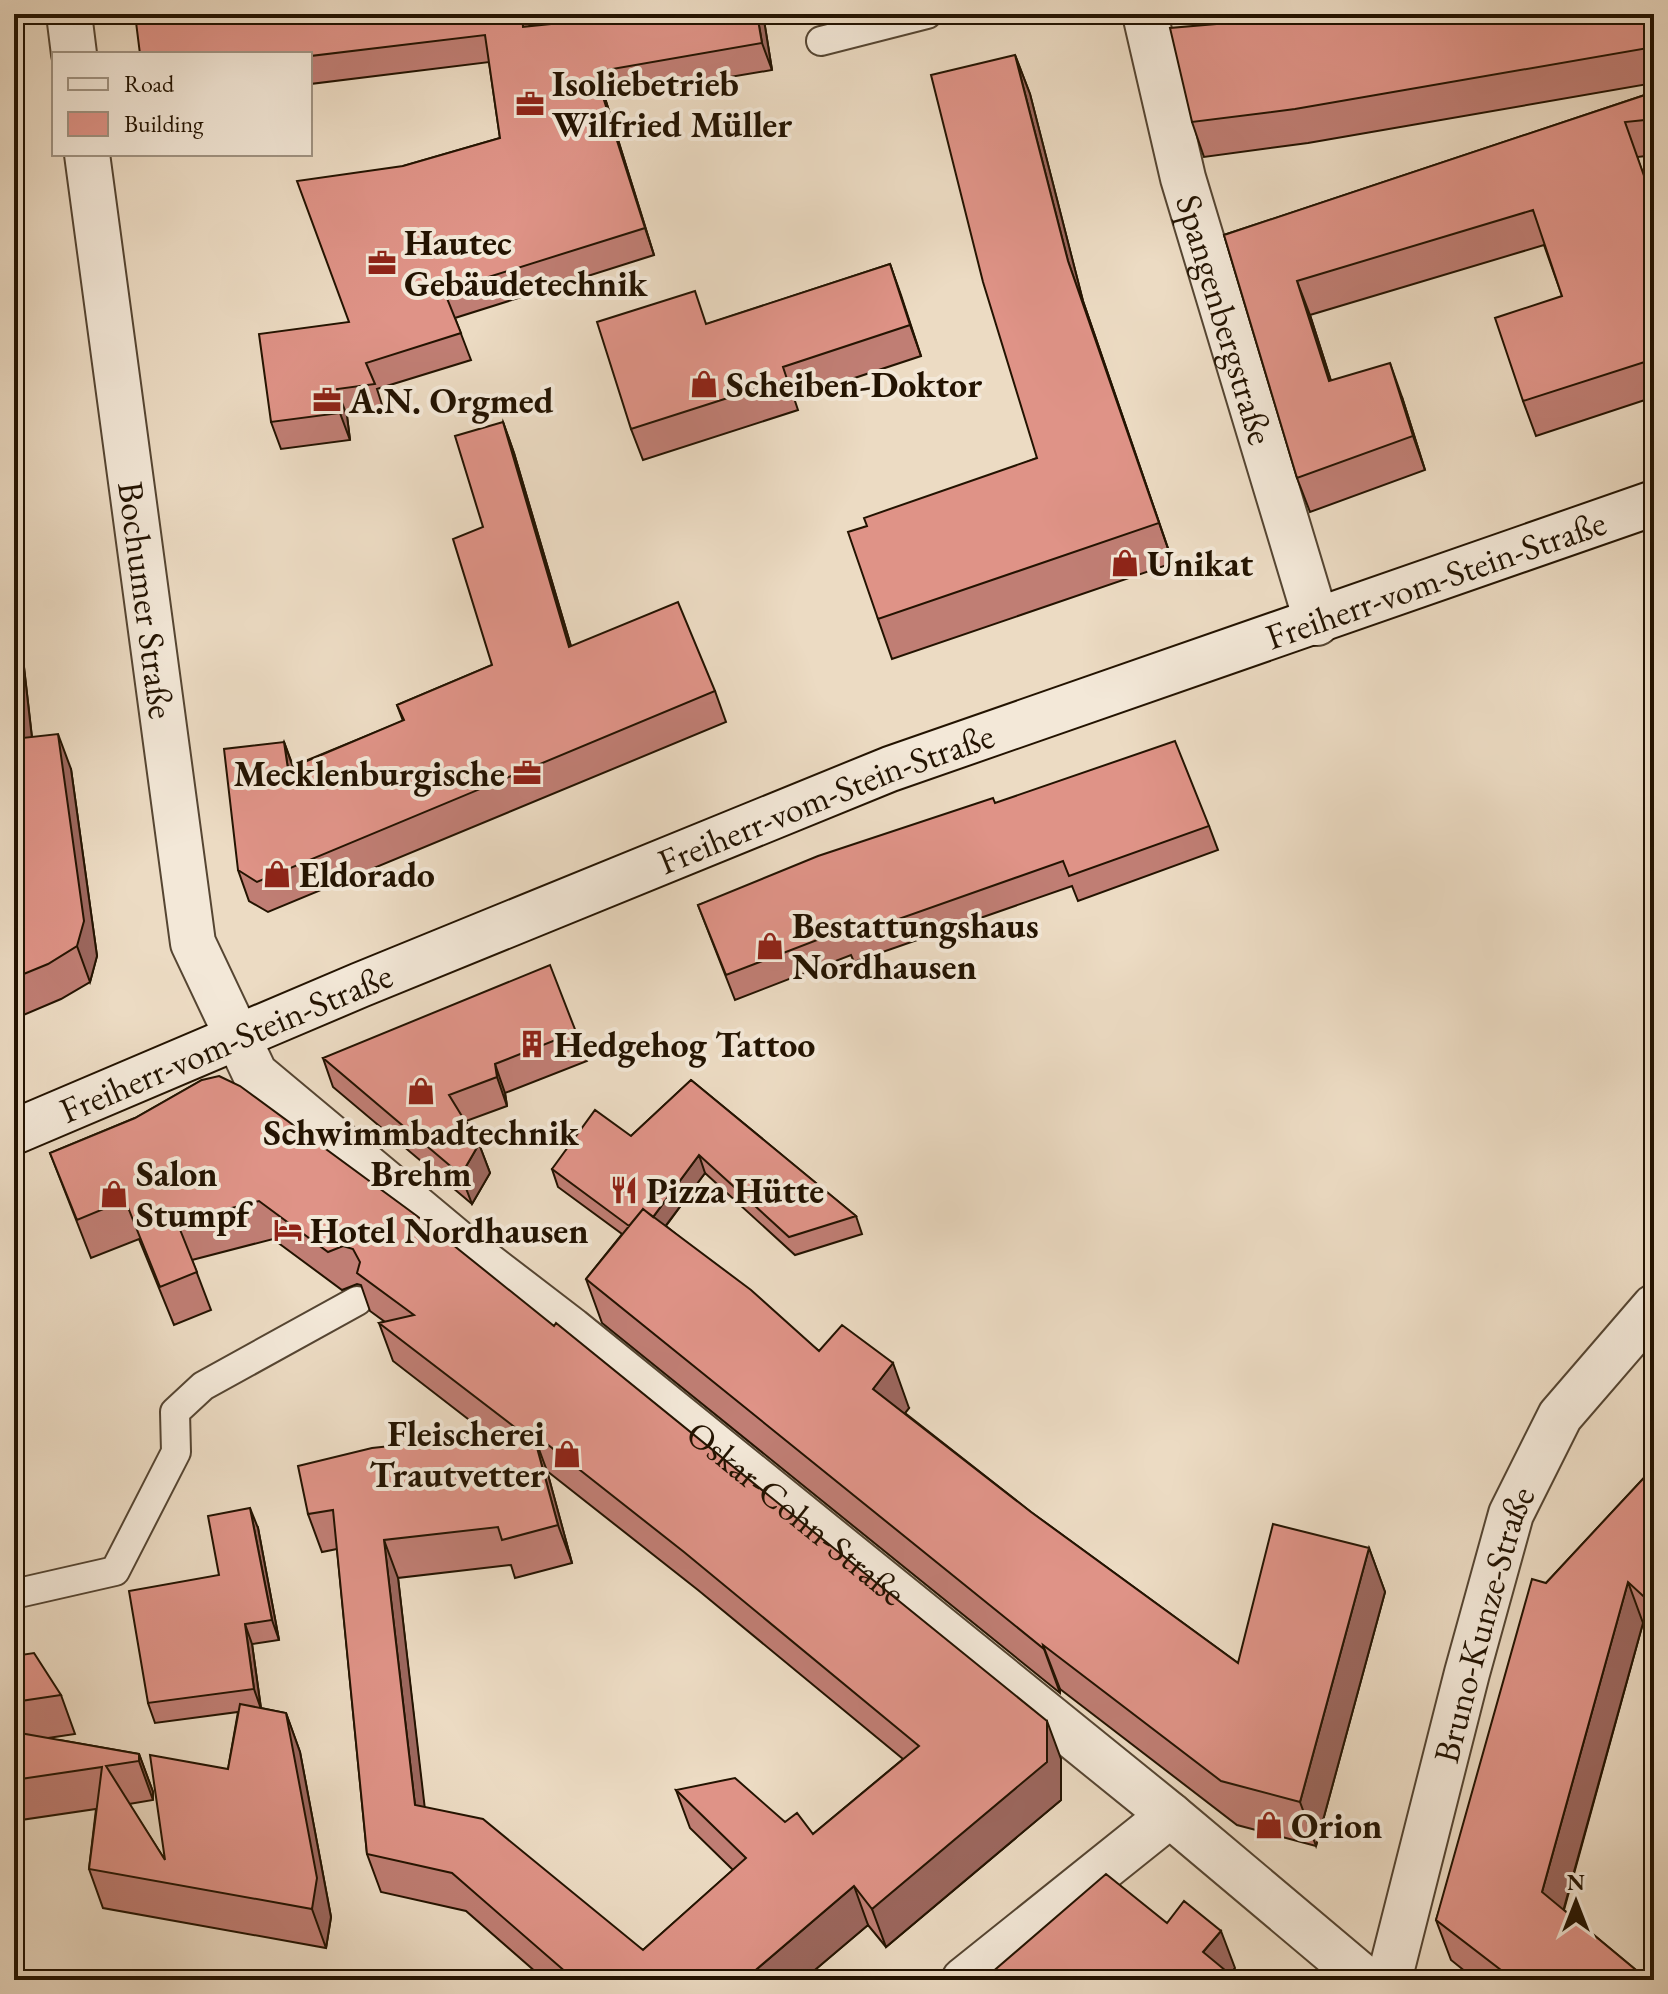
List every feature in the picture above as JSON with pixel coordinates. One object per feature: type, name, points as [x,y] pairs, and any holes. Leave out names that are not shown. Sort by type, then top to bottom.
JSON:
[{"type":"street","points":[[69,14],[74,52]]},
{"type":"street","name":"Spangenbergstraße","points":[[1145,14],[1183,178],[1317,623]]},
{"type":"street","name":"Bochumer Straße","points":[[87,156],[193,943],[237,1036]]},
{"type":"street","name":"Freiherr-vom-Stein-Straße","points":[[14,1132],[237,1036],[890,769],[1317,623],[1654,503]]},
{"type":"street","name":"Oskar-Cohn-Straße","points":[[237,1036],[255,1074],[443,1248],[571,1330],[1170,1815],[1366,1980]]},
{"type":"street","name":"Bruno-Kunze-Straße","points":[[1389,1980],[1511,1514],[1560,1416],[1654,1307]]},
{"type":"street","points":[[964,1980],[1170,1815]]},
{"type":"lane","points":[[821,41],[927,14]]},
{"type":"lane","points":[[14,1594],[115,1571],[176,1452],[175,1412],[203,1386],[357,1301]]},
{"type":"building","points":[[135,14],[522,14],[523,27],[629,14],[757,14],[762,43],[595,72],[645,228],[444,291],[461,333],[366,363],[375,384],[337,389],[340,413],[271,422],[259,334],[349,322],[297,181],[403,166],[500,138],[485,35],[312,56],[312,52],[140,52]]},
{"type":"building","points":[[1275,14],[1654,14],[1654,47],[1295,109],[1192,122],[1170,28],[1276,19]]},
{"type":"building","points":[[1015,55],[1068,261],[1159,523],[878,619],[848,532],[867,526],[864,518],[1037,458],[983,282],[931,75]]},
{"type":"building","points":[[1654,92],[1654,119],[1625,122],[1654,204],[1654,359],[1523,401],[1495,318],[1562,296],[1533,210],[1297,281],[1329,381],[1390,363],[1413,436],[1297,478],[1224,235]]},
{"type":"building","points":[[890,264],[910,325],[783,367],[787,379],[631,429],[597,322],[695,291],[706,324]]},
{"type":"building","points":[[503,422],[569,647],[678,602],[715,691],[257,882],[238,870],[224,749],[284,742],[288,769],[404,720],[397,705],[492,665],[453,539],[483,527],[455,436]]},
{"type":"building","points":[[14,659],[23,738],[58,734],[84,921],[77,946],[48,964],[14,978]]},
{"type":"building","points":[[1175,741],[1209,826],[1069,876],[1063,861],[845,938],[843,930],[726,975],[698,905],[818,856],[993,798],[995,803]]},
{"type":"building","points":[[550,965],[576,1032],[495,1064],[497,1077],[449,1095],[479,1144],[461,1175],[323,1058]]},
{"type":"building","points":[[219,1076],[240,1086],[417,1216],[554,1326],[556,1323],[1047,1721],[1047,1762],[872,1909],[854,1886],[744,1980],[575,1980],[452,1873],[367,1854],[333,1510],[308,1514],[298,1466],[372,1448],[521,1432],[379,1323],[414,1315],[357,1273],[360,1262],[353,1249],[343,1246],[328,1252],[259,1201],[177,1222],[197,1272],[160,1287],[125,1200],[77,1220],[50,1153],[135,1118],[202,1080]],"holes":[[[533,1433],[684,1552],[919,1746],[813,1834],[797,1813],[785,1822],[735,1778],[676,1790],[746,1858],[643,1950],[483,1819],[415,1805],[384,1540],[498,1527],[502,1540],[558,1525]]]},
{"type":"building","points":[[691,1080],[856,1216],[789,1237],[699,1155],[653,1217],[643,1209],[629,1226],[552,1169],[595,1110],[631,1136]]},
{"type":"building","points":[[643,1209],[751,1290],[819,1351],[842,1325],[893,1363],[873,1389],[1031,1512],[1238,1663],[1273,1524],[1369,1548],[1300,1802],[1221,1781],[1043,1645],[1044,1649],[586,1279]]},
{"type":"building","points":[[1654,1467],[1654,1606],[1628,1582],[1542,1892],[1648,1980],[1514,1980],[1436,1920],[1532,1579],[1546,1583]]},
{"type":"building","points":[[250,1508],[272,1620],[245,1624],[254,1689],[148,1703],[129,1591],[219,1575],[208,1516]]},
{"type":"building","points":[[34,1653],[61,1695],[14,1702],[14,1656]]},
{"type":"building","points":[[240,1704],[286,1713],[317,1878],[312,1909],[89,1869],[102,1767],[14,1780],[14,1732],[139,1754],[139,1761],[106,1766],[165,1860],[150,1755],[228,1769]]},
{"type":"building","points":[[1106,1874],[1167,1923],[1184,1901],[1221,1931],[1203,1952],[1237,1980],[983,1980]]},
{"type":"place","name":"Isoliebetrieb Wilfried Müller","points":[[530,104]]},
{"type":"place","name":"Hautec Gebäudetechnik","points":[[382,263]]},
{"type":"place","name":"Scheiben-Doktor","points":[[704,384]]},
{"type":"place","name":"A.N. Orgmed","points":[[327,400]]},
{"type":"place","name":"Unikat","points":[[1125,563]]},
{"type":"place","name":"Mecklenburgische","points":[[527,773]]},
{"type":"place","name":"Eldorado","points":[[277,874]]},
{"type":"place","name":"Bestattungshaus Nordhausen","points":[[770,946]]},
{"type":"place","name":"Hedgehog Tattoo","points":[[532,1044]]},
{"type":"place","name":"Schwimmbadtechnik Brehm","points":[[421,1091]]},
{"type":"place","name":"Pizza Hütte","points":[[624,1190]]},
{"type":"place","name":"Salon Stumpf","points":[[114,1194]]},
{"type":"place","name":"Hotel Nordhausen","points":[[288,1230]]},
{"type":"place","name":"Fleischerei Trautvetter","points":[[567,1454]]},
{"type":"place","name":"Orion","points":[[1269,1825]]}]
